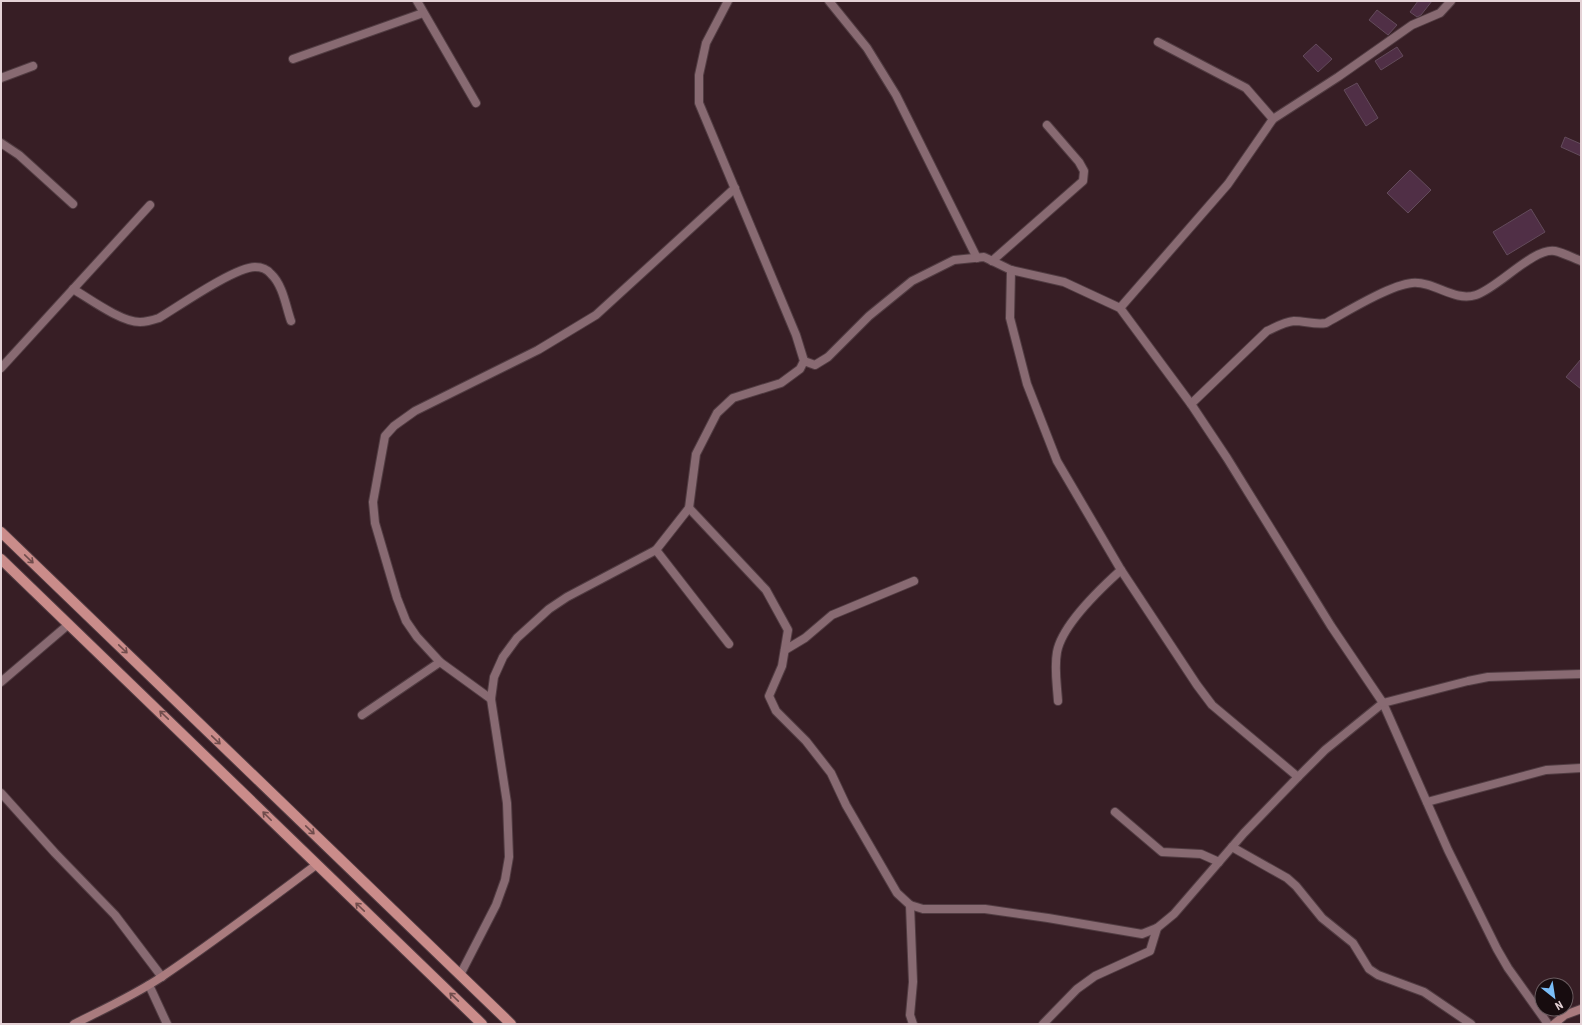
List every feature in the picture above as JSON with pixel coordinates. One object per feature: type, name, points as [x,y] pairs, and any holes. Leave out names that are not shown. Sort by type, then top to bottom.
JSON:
[{"type":"main road","points":[[1,532],[511,1024]]},
{"type":"main road","points":[[1,559],[180,730],[316,865],[482,1024]]},
{"type":"street","points":[[417,1],[476,103]]},
{"type":"street","points":[[460,975],[496,905],[505,880],[509,857],[507,803],[492,699],[494,678],[503,657],[517,638],[532,623],[567,597],[656,550],[689,508],[696,454],[717,413],[733,398],[782,383],[800,369],[804,361],[796,335],[699,103],[699,74],[706,43],[728,1]]},
{"type":"street","points":[[829,1],[867,48],[896,95],[977,258]]},
{"type":"street","points":[[1120,308],[1228,184],[1273,119],[1338,77],[1412,25],[1440,13],[1451,1]]},
{"type":"street","points":[[294,59],[423,13]]},
{"type":"street","points":[[1158,42],[1246,88],[1273,119]]},
{"type":"street","points":[[1,78],[33,66]]},
{"type":"street","points":[[992,261],[1083,181],[1084,170],[1048,125]]},
{"type":"street","points":[[1,143],[19,155],[73,204]]},
{"type":"street","points":[[492,699],[440,662],[416,637],[406,621],[397,598],[375,523],[373,502],[374,490],[385,436],[394,426],[415,411],[538,350],[596,315],[735,188]]},
{"type":"street","points":[[1,368],[150,205]]},
{"type":"street","points":[[1191,404],[1267,331],[1281,324],[1294,321],[1316,324],[1326,323],[1396,287],[1412,283],[1426,284],[1460,297],[1477,295],[1533,258],[1554,251],[1581,261]]},
{"type":"street","points":[[804,361],[815,365],[828,357],[869,316],[912,281],[954,260],[984,256],[1011,270],[1064,282],[1120,308],[1191,404],[1227,458],[1331,626],[1383,703],[1448,850],[1497,950],[1548,1024]]},
{"type":"street","points":[[73,289],[127,318],[140,322],[149,322],[176,308],[231,274],[254,266],[262,267],[267,270],[277,281],[291,321]]},
{"type":"street","points":[[1011,270],[1010,318],[1027,384],[1057,460],[1120,570],[1212,705],[1298,777]]},
{"type":"street","points":[[689,508],[766,590],[788,630],[782,666],[769,696],[776,711],[806,741],[831,773],[846,805],[897,892],[910,905],[923,909],[985,909],[1142,934],[1157,928],[1174,914],[1218,862],[1298,777],[1325,750],[1383,703],[1488,677],[1581,674]]},
{"type":"street","points":[[656,550],[729,644]]},
{"type":"street","points":[[1058,701],[1057,651],[1064,633],[1094,594],[1120,570]]},
{"type":"street","points":[[785,650],[805,638],[832,615],[914,581]]},
{"type":"street","points":[[1,682],[69,624]]},
{"type":"street","points":[[362,716],[440,662]]},
{"type":"street","points":[[1427,802],[1546,770],[1581,768]]},
{"type":"street","points":[[1,793],[54,853],[119,919],[162,977]]},
{"type":"street","points":[[1115,812],[1162,852],[1200,854],[1218,862]]},
{"type":"street","points":[[1232,847],[1287,878],[1322,918],[1353,943],[1369,969],[1378,976],[1424,992],[1470,1024]]},
{"type":"street","points":[[74,1024],[162,977],[316,865]]},
{"type":"street","points":[[910,905],[914,982],[910,1015],[913,1024]]},
{"type":"street","points":[[1043,1024],[1077,989],[1095,976],[1150,951],[1157,928]]},
{"type":"street","points":[[149,984],[167,1024]]},
{"type":"street","points":[[1554,1024],[1565,1015],[1581,1009]]},
{"type":"building","points":[[1418,1],[1432,1],[1421,15],[1417,17],[1410,12]]},
{"type":"building","points":[[1377,10],[1397,25],[1388,35],[1369,20]]},
{"type":"building","points":[[1316,44],[1332,59],[1318,72],[1303,56]]},
{"type":"building","points":[[1397,47],[1403,56],[1381,70],[1375,61]]},
{"type":"building","points":[[1357,83],[1378,118],[1366,126],[1344,90]]},
{"type":"building","points":[[1565,137],[1581,144],[1581,156],[1561,147]]},
{"type":"building","points":[[1410,170],[1431,190],[1408,213],[1387,193]]},
{"type":"building","points":[[1531,209],[1545,232],[1507,255],[1493,232]]},
{"type":"building","points":[[1581,359],[1581,389],[1566,377]]}]
